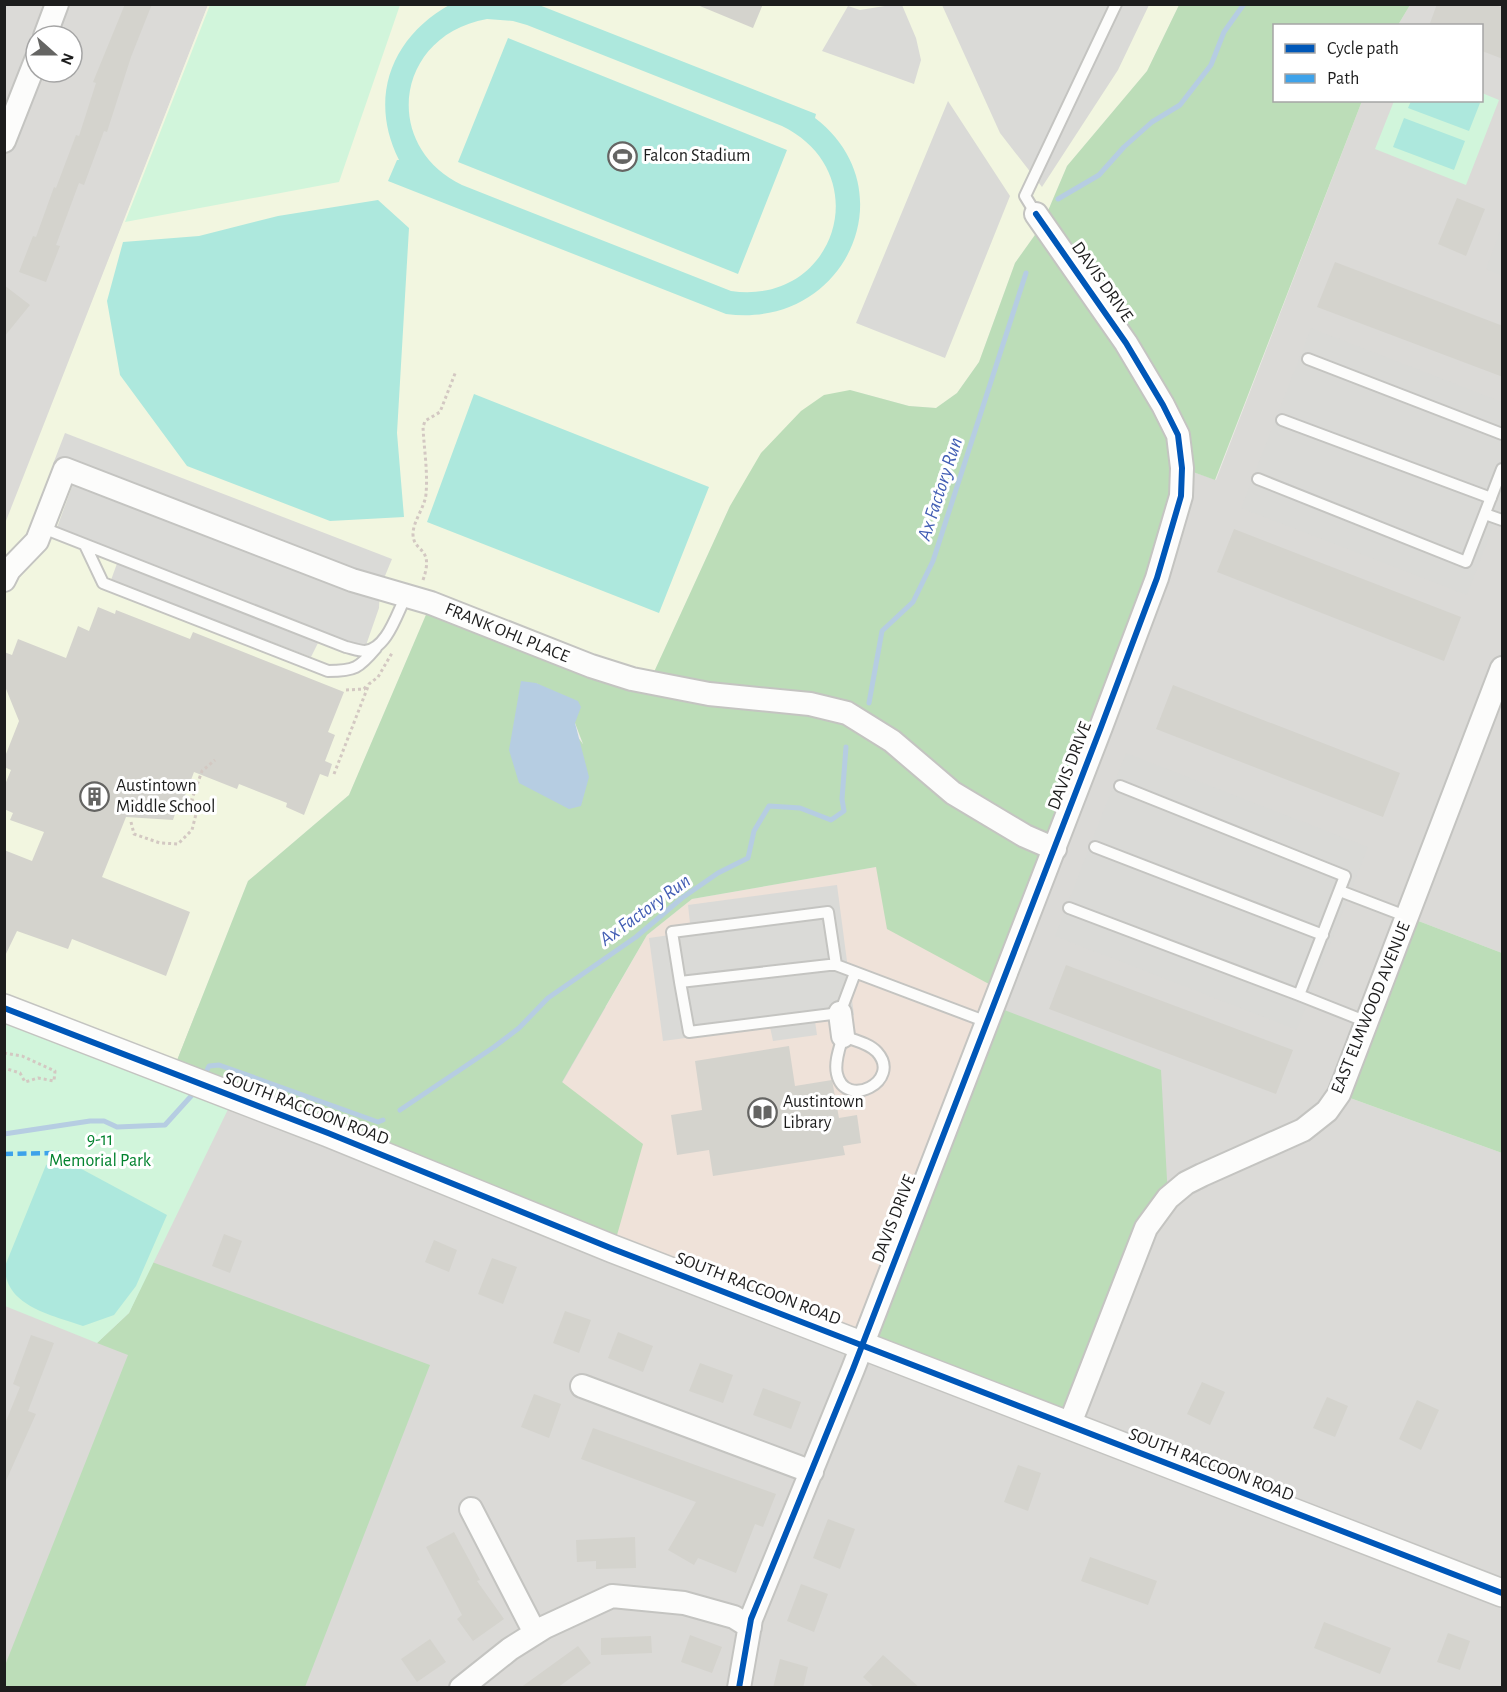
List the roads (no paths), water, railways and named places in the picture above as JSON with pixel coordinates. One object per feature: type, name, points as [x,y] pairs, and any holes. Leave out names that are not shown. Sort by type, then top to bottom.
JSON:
[{"type":"street","points":[[50,24],[57,4]]},
{"type":"street","points":[[4,141],[27,84]]},
{"type":"street","name":"DAVIS DRIVE","points":[[739,1688],[750,1627],[1054,849],[1157,578],[1181,496],[1182,468],[1178,435],[1163,405],[1126,343],[1036,214]]},
{"type":"street","name":"FRANK OHL PLACE","points":[[4,580],[9,570],[37,541],[65,469],[352,580],[413,592],[431,603],[582,663],[632,679],[709,694],[810,704],[847,713],[892,741],[953,793],[1024,836],[1054,849]]},
{"type":"street","name":"EAST ELMWOOD AVENUE","points":[[1069,1426],[1146,1228],[1154,1215],[1168,1198],[1186,1183],[1303,1130],[1318,1120],[1339,1094],[1503,668]]},
{"type":"street","name":"SOUTH RACCOON ROAD","points":[[4,1008],[1069,1426],[1503,1593]]},
{"type":"street","points":[[840,1013],[843,1036]]},
{"type":"street","points":[[582,1386],[812,1472]]},
{"type":"street","points":[[471,1509],[535,1633]]},
{"type":"street","points":[[461,1688],[535,1633],[612,1596],[684,1603],[734,1617],[750,1627]]},
{"type":"lane","points":[[1036,214],[1025,196],[1116,4]]},
{"type":"lane","points":[[1308,359],[1503,434]]},
{"type":"lane","points":[[1282,420],[1491,498]]},
{"type":"lane","points":[[1258,479],[1466,562],[1491,498],[1499,487],[1503,469]]},
{"type":"lane","points":[[1485,514],[1503,520]]},
{"type":"lane","points":[[43,528],[346,647],[364,651],[377,647]]},
{"type":"lane","points":[[86,545],[102,583],[328,671],[347,671],[360,667],[387,633],[413,592]]},
{"type":"lane","points":[[1120,786],[1345,876],[1299,995]]},
{"type":"lane","points":[[1095,847],[1323,935]]},
{"type":"lane","points":[[1340,891],[1408,917]]},
{"type":"lane","points":[[1069,908],[1367,1022]]},
{"type":"lane","points":[[836,965],[828,912],[672,932],[689,1032],[840,1013],[855,973]]},
{"type":"lane","points":[[680,981],[836,965],[987,1022]]},
{"type":"lane","points":[[843,1036],[876,1051],[883,1061],[880,1079],[866,1091],[853,1091],[843,1085],[837,1074],[843,1036]]},
{"type":"waterway","name":"Ax Factory Run","points":[[1058,199],[1099,175],[1124,147],[1152,122],[1180,105],[1211,65],[1224,32],[1244,4]]},
{"type":"waterway","name":"Ax Factory Run","points":[[869,703],[882,631],[913,602],[933,561],[1026,273]]},
{"type":"waterway","name":"Ax Factory Run","points":[[400,1110],[494,1047],[519,1028],[548,998],[636,937],[682,898],[718,873],[748,858],[754,831],[769,806],[800,808],[831,820],[844,811],[842,799],[846,747]]},
{"type":"waterway","name":"Ax Factory Run","points":[[207,1070],[209,1066],[219,1065],[378,1122],[383,1120]]},
{"type":"waterway","name":"Ax Factory Run","points":[[4,1134],[90,1121],[104,1121],[117,1127],[165,1125],[193,1094]]},
{"type":"place","name":"Falcon Stadium","points":[[622,156]]},
{"type":"place","name":"Austintown Middle School","points":[[95,796]]},
{"type":"place","name":"Austintown Library","points":[[762,1112]]},
{"type":"park label","name":"9-11 Memorial Park","points":[[100,1150]]}]
